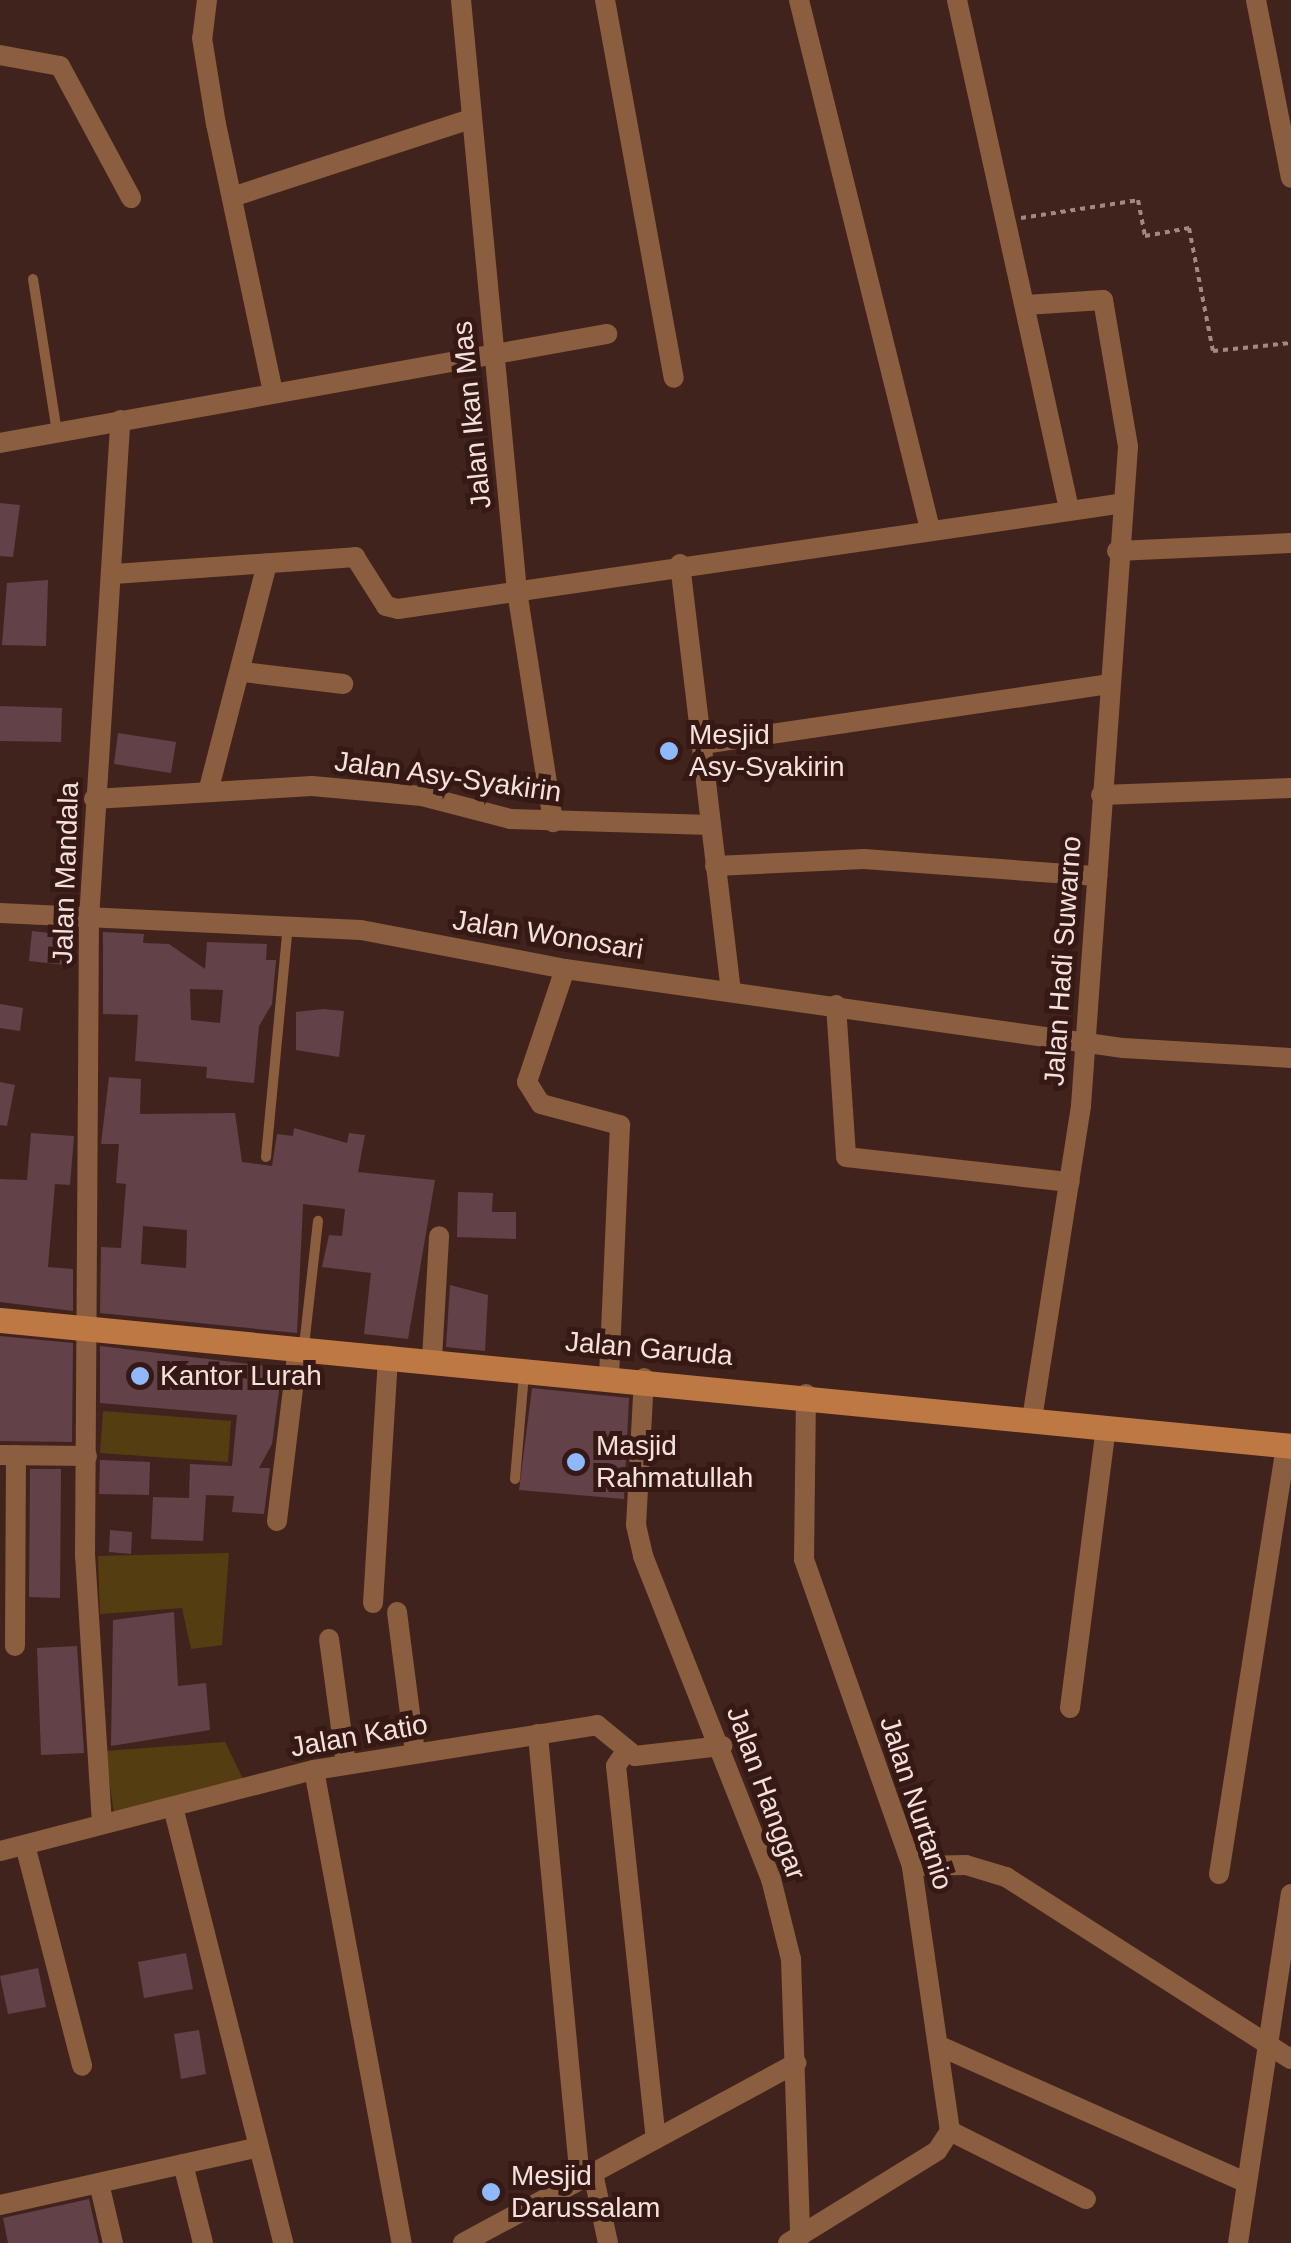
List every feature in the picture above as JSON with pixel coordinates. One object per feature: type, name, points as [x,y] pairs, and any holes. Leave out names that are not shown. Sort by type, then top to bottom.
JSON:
[{"type":"street","points":[[207,0],[202,38],[273,392]]},
{"type":"street","name":"Jalan Ikan Mas","points":[[460,0],[517,591],[553,822]]},
{"type":"street","points":[[605,0],[674,378]]},
{"type":"street","points":[[799,0],[930,528]]},
{"type":"street","points":[[957,0],[1069,509]]},
{"type":"street","points":[[1256,0],[1290,171]]},
{"type":"street","points":[[0,55],[60,66],[131,198]]},
{"type":"street","points":[[232,197],[470,119]]},
{"type":"street","name":"Jalan Hadi Suwarno","points":[[1026,306],[1105,303],[1128,448],[1118,504],[1086,1042],[1070,1182],[1032,1418]]},
{"type":"street","points":[[0,444],[607,334]]},
{"type":"street","name":"Jalan Mandala","points":[[102,1824],[87,1456],[92,1329],[89,919],[94,799],[114,574],[120,420]]},
{"type":"street","points":[[114,574],[355,557],[390,609],[680,564],[1118,504]]},
{"type":"street","points":[[1116,551],[1291,543]]},
{"type":"street","points":[[208,792],[243,672],[267,564]]},
{"type":"street","points":[[680,564],[731,990]]},
{"type":"street","points":[[243,672],[342,684]]},
{"type":"street","points":[[703,744],[1109,684]]},
{"type":"street","name":"Jalan Asy-Syakirin","points":[[94,799],[312,786],[553,822],[711,825]]},
{"type":"street","points":[[1101,796],[1291,788]]},
{"type":"street","points":[[715,866],[864,859],[1097,876]]},
{"type":"street","name":"Jalan Wonosari","points":[[0,913],[288,923],[565,970],[1086,1042],[1291,1058]]},
{"type":"street","points":[[565,970],[527,1082],[541,1104],[620,1126],[608,1375]]},
{"type":"street","points":[[836,1005],[846,1157],[1070,1182]]},
{"type":"street","points":[[432,1360],[439,1236]]},
{"type":"street","name":"Jalan Garuda","points":[[0,1320],[644,1378],[1289,1446]]},
{"type":"street","points":[[277,1522],[301,1347]]},
{"type":"street","points":[[373,1603],[388,1355]]},
{"type":"street","name":"Jalan Hanggar","points":[[644,1378],[636,1525],[722,1746],[790,1959],[796,2063],[792,2203],[808,2237]]},
{"type":"street","name":"Jalan Nurtanio","points":[[806,1394],[804,1559],[912,1866],[944,2048],[950,2131]]},
{"type":"street","points":[[1070,1708],[1106,1426]]},
{"type":"street","points":[[1219,1874],[1289,1446]]},
{"type":"street","points":[[14,1646],[8,1455],[87,1456]]},
{"type":"street","points":[[397,1612],[415,1753]]},
{"type":"street","points":[[330,1639],[346,1764]]},
{"type":"street","name":"Jalan Katio","points":[[0,1851],[314,1770],[597,1725],[626,1750],[644,1757],[722,1746]]},
{"type":"street","points":[[538,1734],[587,2176],[608,2243]]},
{"type":"street","points":[[626,1750],[616,1766],[656,2140]]},
{"type":"street","points":[[314,1770],[402,2243]]},
{"type":"street","points":[[173,1807],[283,2243]]},
{"type":"street","points":[[25,1845],[82,2066]]},
{"type":"street","points":[[912,1866],[966,1864],[1006,1878],[1291,2059]]},
{"type":"street","points":[[1238,2243],[1243,2181],[1291,1894]]},
{"type":"street","points":[[944,2048],[1243,2181]]},
{"type":"street","points":[[463,2243],[500,2234],[587,2176],[796,2063]]},
{"type":"street","points":[[808,2237],[937,2151],[950,2131],[1086,2199]]},
{"type":"street","points":[[0,2205],[259,2147]]},
{"type":"street","points":[[183,2164],[202,2243]]},
{"type":"street","points":[[99,2183],[112,2243]]},
{"type":"lane","points":[[33,279],[57,432]]},
{"type":"lane","points":[[266,1157],[288,923]]},
{"type":"lane","points":[[301,1347],[318,1221]]},
{"type":"lane","points":[[515,1480],[524,1368]]},
{"type":"path","points":[[1006,220],[1138,200],[1145,236],[1189,228],[1213,352],[1291,342]]},
{"type":"shaded area","points":[[103,1411],[231,1421],[228,1462],[100,1453]]},
{"type":"shaded area","points":[[229,1553],[222,1645],[191,1649],[182,1608],[100,1614],[98,1556]]},
{"type":"shaded area","points":[[225,1742],[244,1781],[114,1814],[105,1751]]},
{"type":"building","points":[[0,503],[20,505],[13,557],[0,556]]},
{"type":"building","points":[[48,580],[46,646],[2,645],[7,583]]},
{"type":"building","points":[[0,706],[62,708],[61,742],[0,741]]},
{"type":"building","points":[[118,733],[176,742],[171,773],[114,764]]},
{"type":"building","points":[[32,931],[75,936],[75,966],[29,961]]},
{"type":"building","points":[[103,932],[144,934],[143,943],[169,944],[205,969],[207,942],[267,944],[266,960],[276,960],[272,1004],[259,1026],[254,1083],[206,1078],[207,1067],[135,1061],[138,1015],[103,1014]],"holes":[[[190,989],[223,990],[220,1023],[191,1020]]]},
{"type":"building","points":[[0,1004],[23,1008],[20,1031],[0,1028]]},
{"type":"building","points":[[344,1011],[339,1057],[296,1050],[296,1012]]},
{"type":"building","points":[[109,1077],[141,1079],[140,1114],[235,1113],[242,1162],[272,1166],[277,1134],[293,1136],[294,1128],[347,1143],[349,1133],[365,1135],[358,1172],[435,1180],[408,1339],[364,1334],[371,1273],[322,1267],[329,1235],[342,1236],[345,1209],[303,1204],[297,1333],[100,1313],[101,1247],[121,1248],[126,1184],[116,1183],[119,1144],[101,1144]],"holes":[[[143,1226],[187,1230],[186,1268],[141,1264]]]},
{"type":"building","points":[[0,1082],[15,1085],[7,1126],[0,1125]]},
{"type":"building","points":[[31,1133],[74,1136],[70,1185],[55,1184],[48,1267],[73,1269],[73,1311],[0,1302],[0,1179],[27,1180]]},
{"type":"building","points":[[458,1192],[493,1193],[492,1212],[516,1212],[516,1239],[457,1237]]},
{"type":"building","points":[[450,1285],[488,1295],[485,1351],[446,1347]]},
{"type":"building","points":[[0,1336],[73,1343],[72,1442],[0,1441]]},
{"type":"building","points":[[100,1346],[282,1368],[272,1444],[259,1468],[270,1468],[264,1514],[232,1512],[234,1496],[206,1495],[203,1541],[151,1539],[153,1497],[189,1498],[190,1464],[232,1466],[237,1415],[100,1403]]},
{"type":"building","name":"Masjid Rahmatullah","points":[[532,1388],[629,1398],[624,1499],[519,1490]]},
{"type":"building","points":[[100,1460],[150,1462],[149,1495],[99,1494]]},
{"type":"building","points":[[30,1469],[61,1469],[60,1598],[29,1597]]},
{"type":"building","points":[[110,1530],[132,1532],[131,1554],[109,1552]]},
{"type":"building","points":[[174,1612],[178,1686],[206,1683],[210,1730],[111,1746],[113,1620]]},
{"type":"building","points":[[77,1646],[84,1753],[41,1755],[37,1648]]},
{"type":"building","points":[[186,1953],[193,1989],[144,1998],[138,1962]]},
{"type":"building","points":[[38,1968],[46,2007],[8,2014],[0,1976]]},
{"type":"building","points":[[199,2030],[206,2074],[181,2079],[174,2034]]},
{"type":"building","points":[[89,2199],[99,2243],[8,2243],[3,2218]]},
{"type":"place","name":"Mesjid Asy-Syakirin","points":[[669,751]]},
{"type":"place","name":"Kantor Lurah","points":[[140,1376]]},
{"type":"place","name":"Masjid Rahmatullah","points":[[576,1462]]},
{"type":"place","name":"Mesjid Darussalam","points":[[491,2192]]}]
